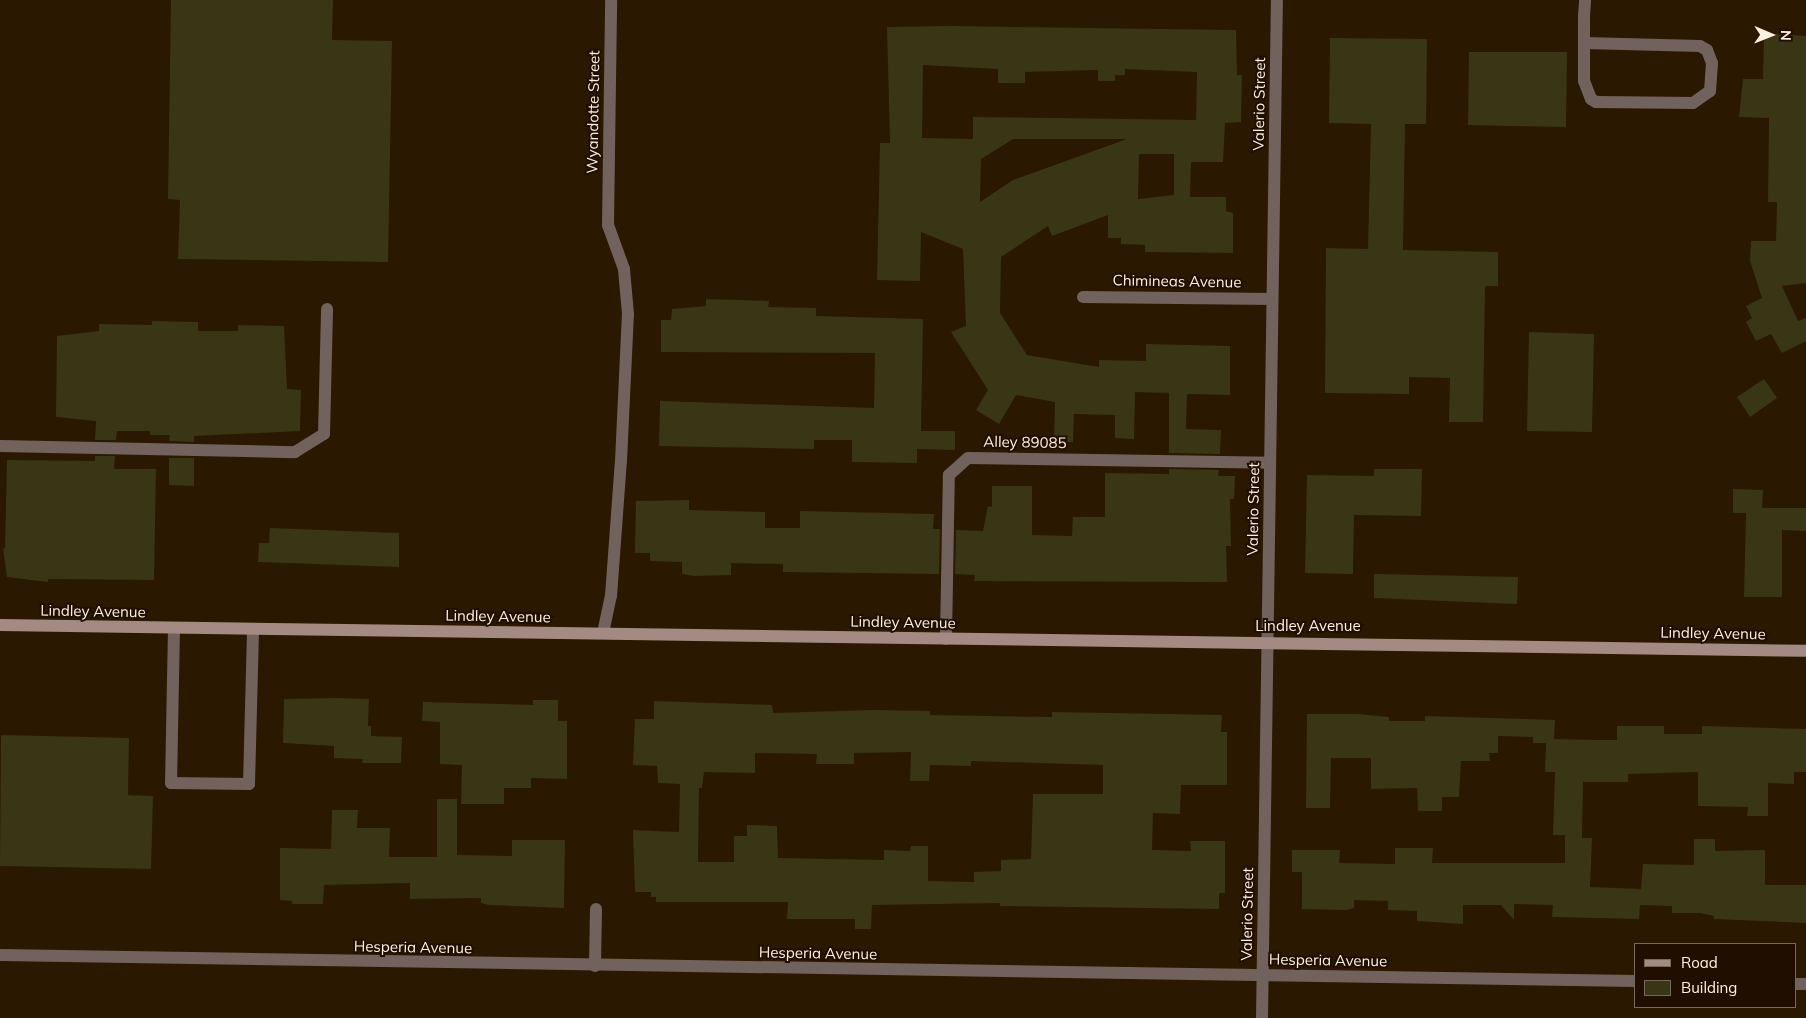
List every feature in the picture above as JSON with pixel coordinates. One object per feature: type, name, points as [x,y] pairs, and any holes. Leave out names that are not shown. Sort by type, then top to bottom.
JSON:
[{"type":"main road","name":"Lindley Avenue","points":[[0,625],[1806,651]]},
{"type":"street","name":"Wyandotte Street","points":[[603,633],[610,596],[621,461],[628,314],[624,269],[608,225],[611,0]]},
{"type":"street","name":"Valerio Street","points":[[1262,1018],[1277,0]]},
{"type":"street","points":[[1584,43],[1700,46],[1707,50],[1712,63],[1710,91],[1693,103],[1596,102],[1585,91],[1584,43],[1585,0]]},
{"type":"street","name":"Chimineas Avenue","points":[[1083,297],[1272,299]]},
{"type":"street","points":[[0,446],[295,452],[324,434],[327,309]]},
{"type":"street","name":"Alley 89085","points":[[946,639],[949,474],[968,458],[1270,463]]},
{"type":"street","points":[[174,628],[171,783],[249,784],[253,629]]},
{"type":"street","points":[[595,966],[596,909]]},
{"type":"street","name":"Hesperia Avenue","points":[[0,955],[595,966],[1634,981]]},
{"type":"building","points":[[171,0],[333,0],[332,40],[392,41],[388,262],[178,259],[180,200],[168,199]]},
{"type":"building","points":[[949,26],[1236,30],[1237,75],[1242,75],[1241,122],[1225,123],[1223,162],[1191,162],[1190,197],[1226,197],[1226,211],[1233,213],[1233,253],[1145,252],[1145,245],[1121,244],[1121,238],[1108,238],[1108,215],[1052,236],[1048,226],[1001,257],[1000,313],[1027,355],[1099,367],[1099,360],[1146,361],[1146,344],[1230,346],[1230,395],[1187,394],[1186,429],[1221,430],[1220,454],[1169,453],[1169,393],[1135,392],[1134,439],[1115,438],[1115,415],[1074,414],[1073,442],[1054,442],[1055,402],[1016,395],[999,424],[976,410],[988,390],[951,332],[966,326],[963,249],[921,232],[920,281],[877,280],[880,143],[890,143],[887,27]],"holes":[[[923,65],[998,69],[998,83],[1025,83],[1025,72],[1098,70],[1098,81],[1115,81],[1115,75],[1125,75],[1125,69],[1197,72],[1196,120],[973,117],[973,139],[922,138]],[[1013,139],[1127,139],[1013,180],[980,202],[981,159]],[[1139,154],[1174,154],[1174,195],[1138,199]]]},
{"type":"building","points":[[1764,33],[1806,36],[1806,283],[1782,286],[1798,321],[1806,318],[1806,341],[1782,353],[1771,334],[1756,341],[1746,322],[1752,318],[1746,306],[1762,298],[1750,261],[1751,241],[1776,241],[1777,202],[1768,202],[1769,118],[1739,117],[1743,79],[1763,79]]},
{"type":"building","points":[[1330,38],[1427,39],[1426,124],[1405,124],[1403,250],[1498,252],[1498,286],[1486,286],[1485,289],[1483,422],[1449,422],[1450,378],[1409,377],[1409,394],[1325,393],[1326,248],[1368,249],[1371,124],[1329,123]]},
{"type":"building","points":[[1469,52],[1567,52],[1566,127],[1468,125]]},
{"type":"building","points":[[706,299],[769,301],[768,307],[816,308],[816,316],[923,319],[921,431],[955,431],[955,450],[917,449],[917,463],[852,462],[852,440],[814,440],[814,449],[659,446],[660,401],[874,408],[875,353],[661,352],[661,320],[671,320],[672,309],[706,306]]},
{"type":"building","points":[[152,321],[198,322],[198,331],[238,331],[238,325],[284,326],[287,389],[301,390],[300,431],[194,436],[194,442],[169,441],[170,435],[150,435],[150,431],[117,431],[116,440],[95,440],[96,421],[56,417],[57,336],[99,331],[99,324],[152,325]]},
{"type":"building","points":[[1529,332],[1594,334],[1592,432],[1527,431]]},
{"type":"building","points":[[1764,379],[1777,398],[1750,417],[1737,397]]},
{"type":"building","points":[[95,456],[115,456],[114,469],[156,469],[154,580],[48,579],[48,582],[7,577],[3,548],[5,549],[7,460],[95,461]]},
{"type":"building","points":[[169,458],[194,458],[194,486],[169,485]]},
{"type":"building","points":[[1169,469],[1219,470],[1218,476],[1235,476],[1234,499],[1230,499],[1231,546],[1226,546],[1227,582],[974,581],[975,575],[955,574],[956,530],[983,531],[988,506],[992,507],[992,486],[1032,486],[1032,535],[1072,536],[1073,517],[1105,517],[1105,473],[1169,474]]},
{"type":"building","points":[[1374,469],[1422,469],[1421,516],[1354,515],[1353,574],[1305,573],[1307,475],[1374,476]]},
{"type":"building","points":[[1733,489],[1763,490],[1762,508],[1806,508],[1806,531],[1782,530],[1782,597],[1744,597],[1746,513],[1733,513]]},
{"type":"building","points":[[689,500],[689,510],[765,512],[765,528],[800,528],[800,511],[934,514],[933,529],[940,529],[939,574],[783,572],[783,564],[731,563],[731,575],[694,576],[682,574],[682,562],[650,561],[650,553],[635,553],[636,501]]},
{"type":"building","points":[[270,528],[399,533],[399,567],[258,562],[259,543],[269,543]]},
{"type":"building","points":[[1374,574],[1518,577],[1517,604],[1374,598]]},
{"type":"building","points":[[284,699],[369,699],[368,726],[371,726],[371,736],[402,737],[401,763],[362,763],[363,759],[334,758],[334,746],[283,743]]},
{"type":"building","points":[[533,700],[558,700],[558,721],[567,721],[567,779],[531,778],[531,788],[504,788],[504,804],[461,804],[462,765],[440,764],[440,722],[422,721],[423,702],[533,705]]},
{"type":"building","points":[[654,701],[772,705],[773,713],[874,710],[930,711],[930,715],[1052,717],[1052,712],[1222,715],[1221,732],[1227,732],[1227,785],[1181,785],[1180,814],[1153,813],[1152,850],[1191,851],[1190,841],[1225,841],[1225,893],[1219,893],[1219,909],[1000,906],[1000,903],[872,905],[871,929],[855,929],[855,919],[787,919],[788,902],[656,902],[656,897],[651,897],[651,892],[635,892],[633,830],[679,832],[680,784],[658,783],[657,766],[633,765],[635,719],[654,719]],"holes":[[[911,752],[910,781],[929,781],[930,765],[971,766],[971,761],[1103,765],[1103,794],[1033,794],[1031,859],[1001,860],[1001,871],[974,872],[974,882],[928,881],[928,846],[911,846],[910,851],[884,850],[884,860],[778,858],[777,826],[747,825],[747,836],[734,836],[734,862],[698,862],[699,788],[702,788],[704,772],[755,773],[755,753],[817,754],[816,764],[854,764],[854,753]]]},
{"type":"building","points":[[1307,714],[1357,714],[1389,717],[1389,721],[1425,721],[1425,716],[1555,720],[1554,739],[1617,740],[1617,726],[1664,726],[1664,734],[1702,734],[1702,726],[1806,729],[1806,772],[1794,772],[1794,784],[1768,783],[1768,816],[1747,816],[1748,807],[1698,806],[1698,772],[1628,774],[1628,782],[1583,782],[1582,838],[1592,838],[1590,887],[1641,889],[1643,864],[1694,865],[1694,839],[1715,839],[1715,851],[1765,850],[1765,885],[1806,885],[1806,923],[1714,919],[1714,916],[1700,913],[1672,913],[1672,906],[1640,905],[1639,919],[1552,917],[1553,905],[1514,904],[1514,920],[1501,905],[1463,905],[1463,924],[1417,921],[1417,911],[1388,910],[1388,901],[1354,900],[1354,908],[1347,910],[1302,909],[1302,872],[1292,872],[1292,850],[1340,850],[1339,863],[1395,864],[1395,848],[1433,848],[1432,863],[1565,863],[1565,835],[1553,835],[1555,772],[1545,772],[1546,743],[1533,743],[1533,737],[1498,736],[1498,753],[1489,753],[1490,761],[1461,761],[1459,797],[1442,797],[1442,811],[1418,811],[1417,788],[1371,789],[1371,758],[1331,758],[1330,808],[1306,808]]},
{"type":"building","points":[[1,735],[129,738],[128,795],[153,796],[151,869],[0,866]]},
{"type":"building","points":[[437,799],[457,799],[457,855],[512,856],[512,840],[565,840],[564,908],[489,905],[481,903],[481,898],[410,899],[410,883],[324,885],[323,904],[292,904],[292,901],[280,900],[280,848],[331,849],[332,810],[358,810],[357,828],[390,828],[389,857],[437,857]]}]
